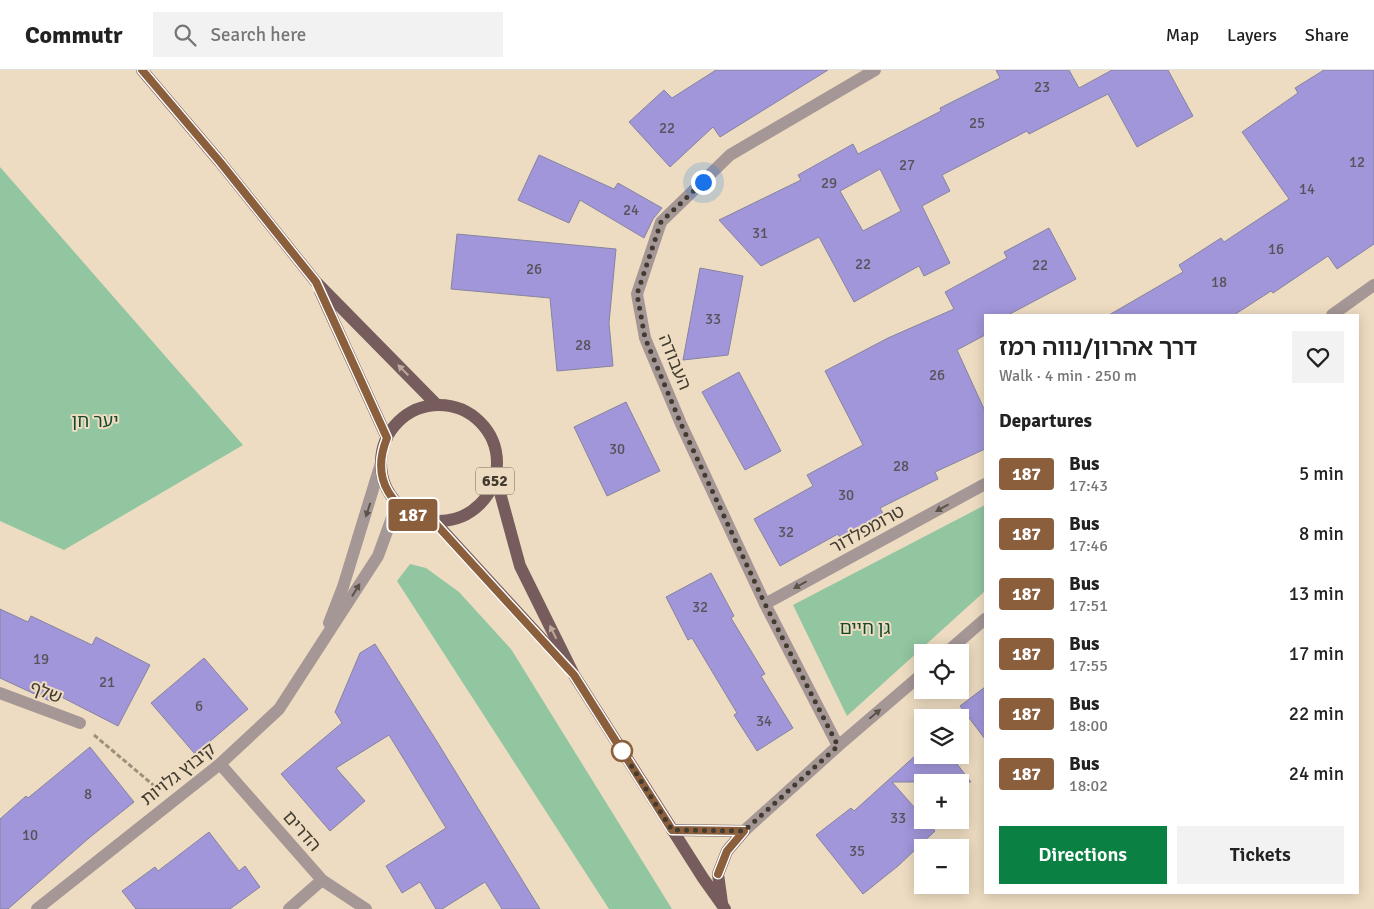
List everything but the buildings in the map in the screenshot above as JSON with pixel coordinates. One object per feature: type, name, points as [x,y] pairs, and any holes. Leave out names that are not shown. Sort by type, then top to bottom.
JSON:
[{"type":"main road","points":[[142,70],[220,162],[316,282],[437,405]]},
{"type":"main road","points":[[316,282],[387,438]]},
{"type":"main road","name":"652","points":[[437,405],[460,409],[480,421],[496,447],[498,462],[496,478],[491,491],[483,502],[461,518],[434,522],[408,513],[397,504],[386,485],[381,464],[387,438],[396,425],[408,414],[422,408],[437,405]]},
{"type":"main road","name":"652","points":[[496,478],[520,566],[574,675],[703,878],[724,907]]},
{"type":"main road","name":"652","points":[[434,522],[574,675]]},
{"type":"main road","points":[[672,830],[744,831]]},
{"type":"main road","points":[[724,907],[718,874],[727,851],[744,831]]},
{"type":"street","name":"העבודה","points":[[838,746],[765,604],[681,424],[645,338],[637,294],[661,222],[730,155],[875,70]]},
{"type":"street","points":[[1333,314],[1374,286]]},
{"type":"street","name":"קיבוץ גלויות","points":[[321,646],[343,587],[381,464]]},
{"type":"street","name":"טרומפלדור","points":[[765,604],[984,485]]},
{"type":"street","name":"קיבוץ גלויות","points":[[37,909],[220,764],[279,709],[378,556],[397,504]]},
{"type":"street","points":[[956,644],[984,620]]},
{"type":"street","points":[[744,831],[914,681]]},
{"type":"street","name":"שלף","points":[[0,693],[80,724]]},
{"type":"street","name":"הדרים","points":[[220,764],[322,880],[366,909]]},
{"type":"street","points":[[289,909],[322,880]]},
{"type":"path","points":[[80,724],[172,801]]},
{"type":"green space","name":"יער חן","points":[[0,167],[243,445],[64,550],[0,521]]},
{"type":"green space","name":"גן חיים","points":[[984,506],[984,592],[926,644],[914,644],[914,655],[847,716],[793,605]]},
{"type":"green space","points":[[410,564],[426,568],[459,592],[511,649],[672,909],[609,909],[397,581]]},
{"type":"bus line","name":"187","points":[[142,70],[220,162],[316,282],[387,438],[382,455],[382,474],[390,495],[397,504],[408,513],[434,522],[574,675],[672,830],[744,831],[727,851],[718,874]]},
{"type":"route","points":[[622,751],[672,830],[744,831],[838,746],[765,604],[681,424],[645,338],[637,294],[661,222],[703,182]]}]
